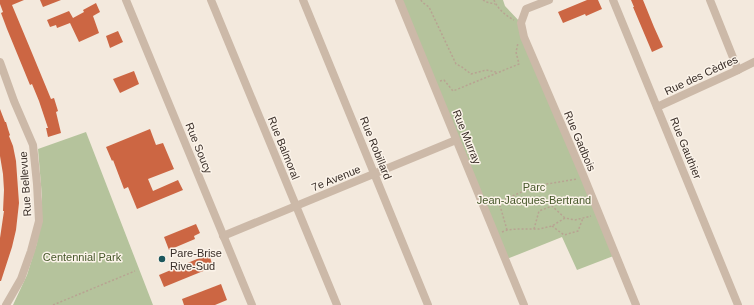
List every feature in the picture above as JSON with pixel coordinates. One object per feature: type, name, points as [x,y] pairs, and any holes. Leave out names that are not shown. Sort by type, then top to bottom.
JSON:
[{"type":"street","name":"Rue Soucy","points":[[126,0],[252,305]]},
{"type":"street","name":"Rue Balmoral","points":[[211,0],[337,305]]},
{"type":"street","name":"Rue Robillard","points":[[302,0],[428,305]]},
{"type":"street","name":"Rue Murray","points":[[399,0],[524,305]]},
{"type":"street","points":[[521,23],[526,9],[549,0]]},
{"type":"street","name":"Rue Gauthier","points":[[613,0],[738,305]]},
{"type":"street","points":[[710,0],[738,70]]},
{"type":"street","name":"Rue Gadbois","points":[[521,23],[524,38],[636,305]]},
{"type":"street","name":"Rue Bellevue","points":[[0,62],[14,101],[33,145],[38,184],[38,221],[31,251],[21,279],[6,305]]},
{"type":"street","name":"Rue des Cèdres","points":[[657,107],[754,62]]},
{"type":"street","name":"7e Avenue","points":[[224,236],[456,140]]},
{"type":"path","points":[[421,0],[429,7],[456,64],[471,74],[486,70],[497,73]]},
{"type":"path","points":[[494,0],[502,11],[510,18],[521,23]]},
{"type":"path","points":[[485,1],[496,4]]},
{"type":"path","points":[[433,83],[444,80],[453,91],[519,64],[516,52],[518,43],[524,38]]},
{"type":"path","points":[[507,230],[499,202],[535,186],[584,178]]},
{"type":"path","points":[[534,229],[539,211],[552,206],[565,218],[575,220],[599,214]]},
{"type":"path","points":[[495,236],[507,230],[539,229],[552,226],[565,218]]},
{"type":"path","points":[[552,226],[564,235],[578,231],[583,218]]},
{"type":"path","points":[[53,305],[135,271]]},
{"type":"green space","name":"Parc Jean-Jacques-Bertrand","points":[[400,0],[503,0],[505,6],[521,23],[616,255],[577,270],[562,237],[507,259]]},
{"type":"green space","name":"Centennial Park","points":[[86,132],[153,305],[13,305],[27,275],[37,243],[42,197],[38,149]]},
{"type":"building","points":[[0,0],[24,0],[12,5],[51,99],[54,98],[58,111],[56,112],[61,133],[48,137],[46,128],[48,128],[39,101],[32,84],[30,85],[7,29],[1,13],[3,12]]},
{"type":"building","points":[[40,0],[61,0],[43,7]]},
{"type":"building","points":[[587,0],[598,0],[602,9],[563,23],[558,12]]},
{"type":"building","points":[[631,0],[643,0],[663,47],[652,52]]},
{"type":"building","points":[[96,3],[100,12],[93,16],[99,33],[79,42],[70,23],[57,28],[56,25],[50,27],[47,20],[69,11],[73,18],[84,12],[83,10]]},
{"type":"building","points":[[118,31],[123,42],[110,48],[106,36]]},
{"type":"building","points":[[134,71],[139,84],[120,93],[113,79]]},
{"type":"building","points":[[0,109],[6,122],[13,146],[16,161],[19,203],[16,230],[1,281],[0,238],[4,211],[4,190],[0,156]]},
{"type":"building","points":[[150,129],[156,145],[163,143],[174,169],[148,179],[153,191],[178,180],[183,190],[137,209],[128,187],[124,189],[113,160],[112,161],[106,147]]},
{"type":"building","points":[[196,224],[200,233],[194,236],[195,239],[169,250],[164,237]]},
{"type":"building","points":[[209,254],[213,267],[164,287],[159,275]]},
{"type":"building","points":[[221,284],[227,300],[215,305],[184,305],[182,299]]},
{"type":"place","name":"Pare-Brise Rive-Sud","points":[[162,259]]}]
